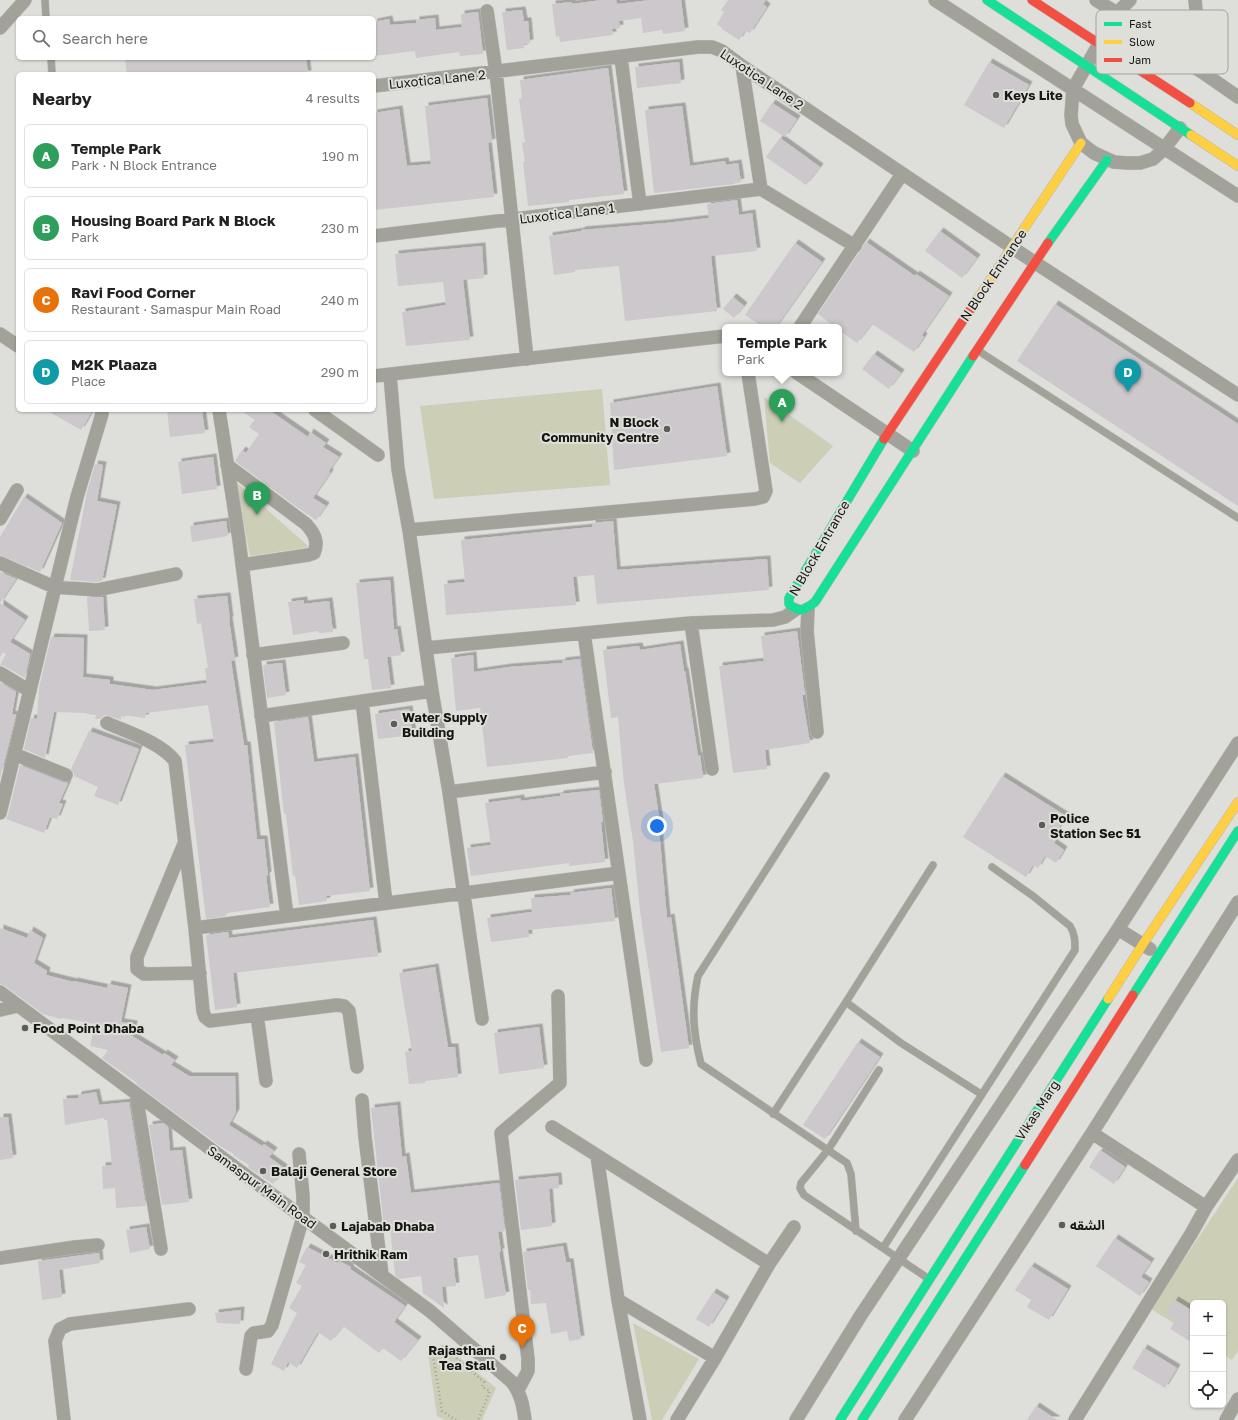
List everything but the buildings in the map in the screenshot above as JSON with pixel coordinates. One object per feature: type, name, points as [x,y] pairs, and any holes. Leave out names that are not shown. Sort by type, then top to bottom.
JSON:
[{"type":"main road","points":[[987,0],[1096,73]]},
{"type":"main road","points":[[1032,0],[1096,42]]},
{"type":"main road","points":[[1098,74],[1238,166]]},
{"type":"main road","points":[[1145,74],[1238,135]]},
{"type":"main road","name":"N Block Entrance","points":[[1081,143],[888,433],[789,598],[789,604],[795,610],[801,611],[808,608],[815,602],[1034,262],[1106,160]]},
{"type":"main road","name":"Vikas Marg","points":[[840,1420],[1143,944],[1238,802]]},
{"type":"main road","name":"Vikas Marg","points":[[862,1420],[1238,832]]},
{"type":"street","points":[[0,28],[25,0]]},
{"type":"street","points":[[935,0],[1238,196]]},
{"type":"street","points":[[1096,0],[1112,10]]},
{"type":"street","points":[[1120,10],[1130,0]]},
{"type":"street","points":[[1195,0],[1196,10]]},
{"type":"street","points":[[487,11],[496,72],[527,359]]},
{"type":"street","name":"Luxotica Lane 2","points":[[376,86],[620,58],[698,47],[712,47],[722,51],[902,174],[1238,395]]},
{"type":"street","points":[[1096,49],[1073,89],[1071,115],[1072,124],[1081,143],[1106,160],[1114,162],[1140,163],[1153,159],[1164,149],[1180,128]]},
{"type":"street","points":[[620,58],[640,204]]},
{"type":"street","points":[[742,66],[761,189],[855,246]]},
{"type":"street","points":[[1205,74],[1238,97]]},
{"type":"street","points":[[802,324],[902,174]]},
{"type":"street","name":"Luxotica Lane 1","points":[[376,236],[761,189]]},
{"type":"street","points":[[0,334],[16,345]]},
{"type":"street","points":[[376,376],[722,336]]},
{"type":"street","points":[[390,375],[398,469],[449,792],[482,1019]]},
{"type":"street","points":[[408,530],[755,499],[763,497],[766,490],[748,376]]},
{"type":"street","points":[[802,376],[913,451]]},
{"type":"street","points":[[0,813],[54,587],[77,497],[102,412]]},
{"type":"street","points":[[219,412],[242,565],[287,916]]},
{"type":"street","points":[[318,412],[378,455]]},
{"type":"street","points":[[227,465],[306,524],[313,532],[317,541],[317,547],[314,553],[308,555],[242,565]]},
{"type":"street","points":[[0,519],[17,490]]},
{"type":"street","points":[[0,563],[54,587],[97,590],[176,574]]},
{"type":"street","points":[[808,608],[807,631],[817,732]]},
{"type":"street","points":[[426,648],[691,623],[773,620],[785,617],[795,610]]},
{"type":"street","points":[[691,623],[712,769]]},
{"type":"street","points":[[584,633],[646,1060]]},
{"type":"street","points":[[253,655],[343,643]]},
{"type":"street","points":[[0,673],[30,691]]},
{"type":"street","points":[[261,716],[432,692]]},
{"type":"street","points":[[362,701],[386,903]]},
{"type":"street","points":[[107,723],[157,746],[169,753],[175,761],[195,928],[203,1011],[205,1017],[210,1021],[337,1005],[344,1006],[349,1011],[357,1067]]},
{"type":"street","points":[[796,1420],[861,1315],[1118,928],[1238,743]]},
{"type":"street","points":[[14,754],[66,776]]},
{"type":"street","points":[[449,792],[605,772]]},
{"type":"street","points":[[185,842],[136,957],[137,968],[144,974],[200,973]]},
{"type":"street","points":[[195,928],[620,873]]},
{"type":"street","points":[[907,1420],[1092,1133],[1238,902]]},
{"type":"street","points":[[1118,928],[1160,954]]},
{"type":"street","name":"Samaspur Main Road","points":[[0,992],[303,1218],[430,1310],[506,1376],[518,1390]]},
{"type":"street","points":[[524,1420],[523,1406],[518,1390],[528,1371],[528,1359],[501,1133],[560,1082],[558,996]]},
{"type":"street","points":[[0,1010],[18,1006]]},
{"type":"street","points":[[257,1015],[266,1080]]},
{"type":"street","points":[[136,1094],[161,1249]]},
{"type":"street","points":[[362,1100],[365,1137],[382,1275]]},
{"type":"street","points":[[552,1126],[769,1264]]},
{"type":"street","points":[[1092,1133],[1206,1207]]},
{"type":"street","points":[[246,1369],[251,1336],[254,1333],[268,1331],[272,1325],[303,1218],[303,1196],[299,1154]]},
{"type":"street","points":[[597,1156],[618,1300],[640,1420]]},
{"type":"street","points":[[1075,1420],[1191,1234],[1206,1207],[1238,1160]]},
{"type":"street","points":[[677,1420],[715,1358],[769,1264],[794,1227]]},
{"type":"street","points":[[0,1258],[98,1245]]},
{"type":"street","points":[[618,1300],[715,1358]]},
{"type":"street","points":[[64,1420],[55,1341],[60,1329],[70,1324],[189,1309]]},
{"type":"street","points":[[1226,1420],[1238,1399]]},
{"type":"lane","points":[[45,0],[46,16]]},
{"type":"lane","points":[[51,60],[52,72]]},
{"type":"lane","points":[[977,350],[1238,518]]},
{"type":"lane","points":[[826,776],[698,976],[694,995],[693,1017],[696,1044],[701,1064],[847,1163],[851,1174],[856,1231]]},
{"type":"lane","points":[[773,1114],[933,865]]},
{"type":"lane","points":[[883,1248],[1074,950],[1074,932],[1070,926],[1033,896],[992,867]]},
{"type":"lane","points":[[846,1002],[901,1043],[981,1094]]},
{"type":"lane","points":[[879,1070],[828,1150],[801,1183],[800,1188],[804,1195],[929,1280]]},
{"type":"path","points":[[456,1420],[442,1411],[433,1356],[447,1350],[484,1382],[482,1387],[490,1391],[478,1420]]},
{"type":"green space","points":[[602,389],[610,485],[434,499],[420,406]]},
{"type":"green space","points":[[764,397],[833,446],[800,483],[770,463]]},
{"type":"green space","points":[[236,482],[309,547],[250,556]]},
{"type":"green space","points":[[1238,1178],[1238,1351],[1232,1360],[1226,1356],[1226,1300],[1190,1300],[1190,1333],[1151,1309]]},
{"type":"green space","points":[[633,1323],[699,1359],[662,1420],[652,1420]]},
{"type":"green space","points":[[443,1344],[496,1388],[482,1420],[445,1420],[437,1416],[428,1353]]},
{"type":"traffic: fast","points":[[987,0],[1096,72]]},
{"type":"traffic: fast","points":[[1099,74],[1191,135]]},
{"type":"traffic: fast","points":[[1048,243],[1107,160]]},
{"type":"traffic: fast","points":[[884,439],[789,598],[789,604],[796,609],[805,609],[815,602],[973,356]]},
{"type":"traffic: fast","points":[[1133,995],[1238,831]]},
{"type":"traffic: fast","points":[[840,1420],[1108,999]]},
{"type":"traffic: fast","points":[[862,1420],[1025,1165]]},
{"type":"traffic: slow","points":[[1190,103],[1238,135]]},
{"type":"traffic: slow","points":[[1191,135],[1238,166]]},
{"type":"traffic: slow","points":[[970,310],[1081,143]]},
{"type":"traffic: slow","points":[[1108,999],[1238,802]]},
{"type":"traffic: jam","points":[[1032,0],[1096,42]]},
{"type":"traffic: jam","points":[[1146,74],[1190,103]]},
{"type":"traffic: jam","points":[[973,356],[1048,243]]},
{"type":"traffic: jam","points":[[884,439],[970,310]]},
{"type":"traffic: jam","points":[[1025,1165],[1133,995]]},
{"type":"place","name":"Keys Lite","points":[[996,95]]},
{"type":"place","name":"M2K Plaaza","points":[[1128,392]]},
{"type":"place","name":"Temple Park","points":[[782,422]]},
{"type":"place","name":"N Block Community Centre","points":[[667,429]]},
{"type":"place","name":"Housing Board Park N Block","points":[[257,515]]},
{"type":"place","name":"Water Supply Building","points":[[394,724]]},
{"type":"place","name":"Police Station Sec 51","points":[[1042,825]]},
{"type":"place","name":"Food Point Dhaba","points":[[25,1028]]},
{"type":"place","name":"Balaji General Store","points":[[263,1171]]},
{"type":"place","name":"الشقه","points":[[1062,1225]]},
{"type":"place","name":"Lajabab Dhaba","points":[[333,1226]]},
{"type":"place","name":"Hrithik Ram","points":[[326,1254]]},
{"type":"place","name":"Ravi Food Corner","points":[[522,1348]]},
{"type":"place","name":"Rajasthani Tea Stall","points":[[503,1357]]}]
